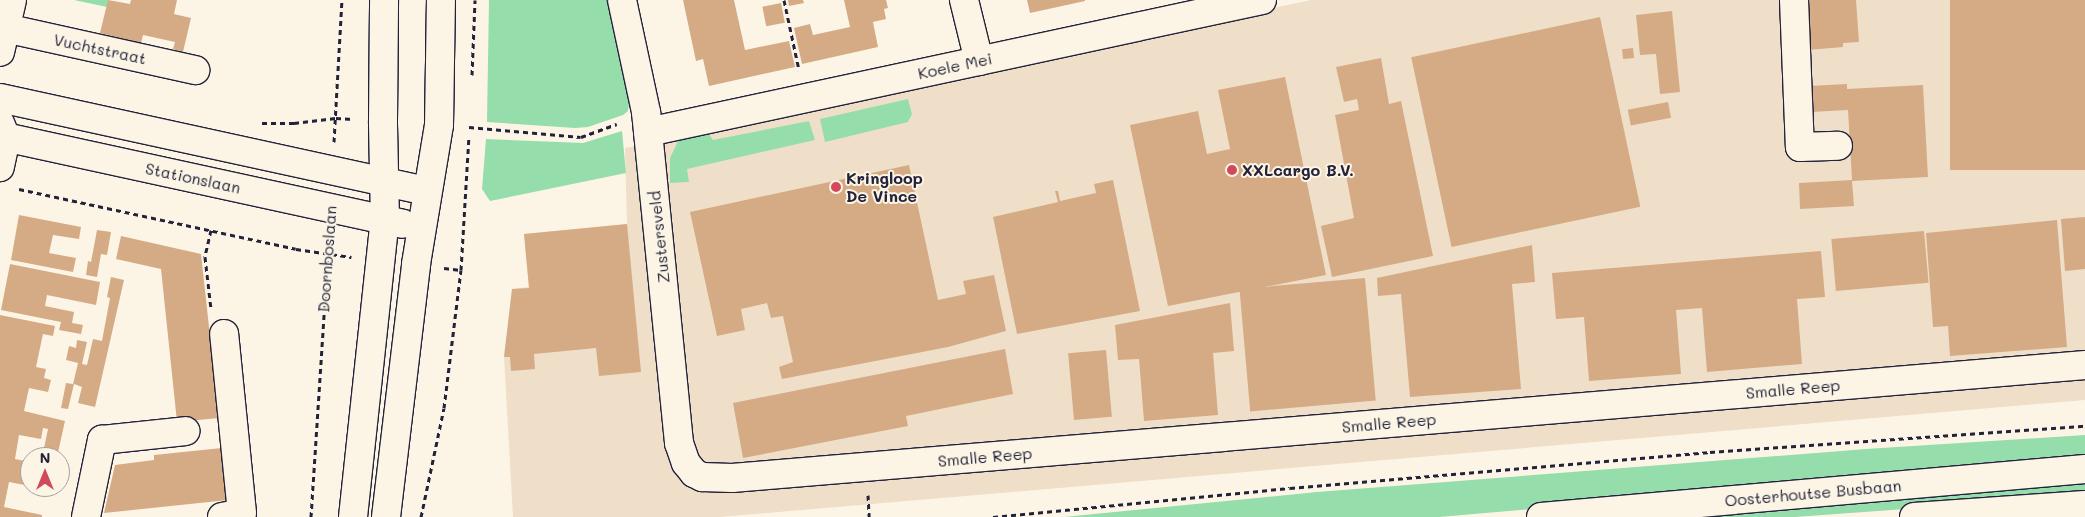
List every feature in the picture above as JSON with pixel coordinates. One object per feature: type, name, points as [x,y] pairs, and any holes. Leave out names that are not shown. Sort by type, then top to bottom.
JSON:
[{"type":"street","name":"Vuchtstraat","points":[[12,0],[3,40],[196,70]]},
{"type":"street","points":[[352,517],[385,220],[383,181],[384,0]]},
{"type":"street","points":[[386,517],[421,228],[439,125],[441,0]]},
{"type":"street","name":"Zustersveld","points":[[622,0],[647,122],[681,453],[694,473]]},
{"type":"street","points":[[964,0],[979,61]]},
{"type":"street","name":"Koele Mei","points":[[647,122],[805,98],[1261,0]]},
{"type":"street","points":[[1794,0],[1800,147],[1838,146]]},
{"type":"street","points":[[0,98],[427,190]]},
{"type":"street","points":[[2,132],[5,177]]},
{"type":"street","name":"Stationslaan","points":[[2,132],[385,220]]},
{"type":"street","points":[[385,220],[421,228]]},
{"type":"street","points":[[222,517],[242,513],[224,334]]},
{"type":"street","name":"Smalle Reep","points":[[694,473],[712,478],[732,478],[2085,365]]},
{"type":"street","points":[[86,517],[102,440],[186,431]]},
{"type":"street","name":"Oosterhoutse Busbaan","points":[[1541,517],[2085,469]]},
{"type":"street","points":[[1914,517],[2085,505]]},
{"type":"path","points":[[333,170],[342,0]]},
{"type":"path","points":[[784,0],[805,98]]},
{"type":"path","points":[[470,127],[581,137],[647,122]]},
{"type":"path","points":[[5,177],[211,230],[328,254]]},
{"type":"path","name":"Doornboslaan","points":[[311,517],[331,208]]},
{"type":"path","points":[[211,230],[205,257],[214,335],[224,334]]},
{"type":"path","points":[[421,517],[439,438],[461,270]]},
{"type":"path","points":[[992,517],[1280,488],[1680,455],[2085,426]]},
{"type":"shaded area","points":[[1311,0],[2085,0],[2085,400],[720,517],[513,517],[504,357],[512,289],[529,287],[524,234],[627,224],[625,148]]},
{"type":"green space","points":[[74,0],[109,0],[107,7]]},
{"type":"green space","points":[[489,0],[608,0],[629,104],[628,111],[623,115],[588,127],[575,128],[487,122]]},
{"type":"green space","points":[[908,99],[912,114],[908,122],[825,142],[820,119]]},
{"type":"green space","points":[[809,121],[815,140],[687,169],[689,182],[670,183],[670,158],[680,137],[707,131],[713,140]]},
{"type":"green space","points":[[622,131],[626,173],[490,201],[482,189],[486,139],[583,143]]},
{"type":"green space","points":[[2085,435],[2085,461],[1439,517],[1064,517],[1317,492],[1866,449]]},
{"type":"green space","points":[[2085,479],[2085,496],[1795,517],[1643,517]]},
{"type":"building","points":[[108,0],[130,4],[131,0],[177,0],[174,14],[191,18],[183,52],[173,49],[175,42],[143,35],[141,43],[100,33]]},
{"type":"building","points":[[683,0],[734,0],[745,50],[789,41],[795,67],[709,86],[703,59],[696,61]]},
{"type":"building","points":[[788,0],[803,0],[804,3],[789,6]]},
{"type":"building","points":[[844,0],[886,0],[888,8],[884,9],[886,19],[873,22],[878,47],[802,64],[794,28],[810,24],[813,35],[850,27]]},
{"type":"building","points":[[1027,0],[1085,0],[1085,1],[1030,13]]},
{"type":"building","points":[[1805,0],[1856,0],[1859,42],[1843,43],[1843,47],[1808,50]]},
{"type":"building","points":[[1950,0],[2085,0],[2085,170],[1950,170]]},
{"type":"building","points":[[781,3],[785,23],[766,26],[762,7]]},
{"type":"building","points":[[1672,11],[1680,92],[1660,94],[1656,54],[1640,55],[1636,15]]},
{"type":"building","points":[[1600,17],[1640,207],[1452,247],[1411,57]]},
{"type":"building","points":[[1633,48],[1634,58],[1623,59],[1622,49]]},
{"type":"building","points":[[1381,58],[1389,104],[1401,101],[1433,256],[1332,277],[1321,226],[1354,218],[1335,115],[1359,110],[1357,99],[1344,102],[1336,67]]},
{"type":"building","points":[[1285,77],[1326,275],[1168,306],[1130,125],[1198,111],[1207,154],[1230,149],[1218,90]]},
{"type":"building","points":[[1847,84],[1847,89],[1923,85],[1928,177],[1852,181],[1854,206],[1800,209],[1799,183],[1852,180],[1848,110],[1811,112],[1809,86]]},
{"type":"building","points":[[1668,102],[1671,118],[1631,126],[1628,110]]},
{"type":"building","points":[[909,165],[938,300],[966,294],[963,281],[994,275],[1006,331],[948,347],[782,379],[779,367],[793,362],[783,316],[771,318],[767,303],[741,309],[745,330],[717,336],[690,212]]},
{"type":"building","points":[[1113,180],[1140,311],[1017,334],[993,217],[1058,202],[1055,191],[1058,191],[1060,201],[1096,193],[1094,184]]},
{"type":"building","points":[[19,215],[81,227],[79,239],[53,235],[49,253],[76,258],[73,272],[11,260]]},
{"type":"building","points":[[2085,217],[2085,269],[2065,271],[2061,219]]},
{"type":"building","points":[[2057,220],[2067,347],[1950,356],[1948,326],[1933,327],[1926,233]]},
{"type":"building","points":[[627,224],[641,372],[599,376],[596,348],[534,354],[535,369],[511,371],[510,357],[504,357],[512,289],[529,288],[524,234]]},
{"type":"building","points":[[97,230],[111,232],[107,255],[101,254],[97,277],[86,275],[88,261],[91,262]]},
{"type":"building","points":[[1924,231],[1929,283],[1836,291],[1831,239]]},
{"type":"building","points":[[121,236],[201,254],[219,418],[177,422],[161,269],[116,259]]},
{"type":"building","points":[[1532,245],[1535,282],[1512,284],[1521,389],[1410,397],[1401,294],[1378,296],[1377,278]]},
{"type":"building","points":[[1821,251],[1825,297],[1797,299],[1802,364],[1707,372],[1702,308],[1676,310],[1681,374],[1589,381],[1584,317],[1556,319],[1552,273]]},
{"type":"building","points":[[10,264],[100,282],[96,305],[47,295],[45,306],[74,312],[72,323],[83,325],[81,334],[59,330],[61,322],[1,310]]},
{"type":"building","points":[[111,277],[124,280],[95,407],[78,403],[82,387],[74,384],[68,409],[61,408],[66,383],[73,384],[78,363],[66,360],[69,346],[76,348],[77,340],[87,342],[82,364],[87,365],[93,339],[102,341],[110,298],[107,297]]},
{"type":"building","points":[[1365,278],[1376,401],[1250,412],[1239,289]]},
{"type":"building","points":[[1230,303],[1234,351],[1213,353],[1218,415],[1144,421],[1139,359],[1118,360],[1115,325]]},
{"type":"building","points":[[0,315],[55,326],[53,336],[43,334],[36,367],[46,369],[44,378],[51,380],[48,392],[29,388],[24,411],[65,421],[59,447],[44,447],[48,429],[43,428],[41,439],[19,435],[15,459],[20,460],[20,484],[9,482],[4,507],[42,515],[42,517],[0,517]]},
{"type":"building","points":[[1005,349],[1013,394],[906,416],[908,426],[743,458],[733,403]]},
{"type":"building","points":[[1106,350],[1112,417],[1074,420],[1068,353]]},
{"type":"building","points":[[222,448],[228,500],[104,513],[115,465],[154,460],[154,455]]},
{"type":"place","name":"XXLcargo B.V.","points":[[1232,170]]},
{"type":"place","name":"Kringloop De Vince","points":[[836,187]]}]
